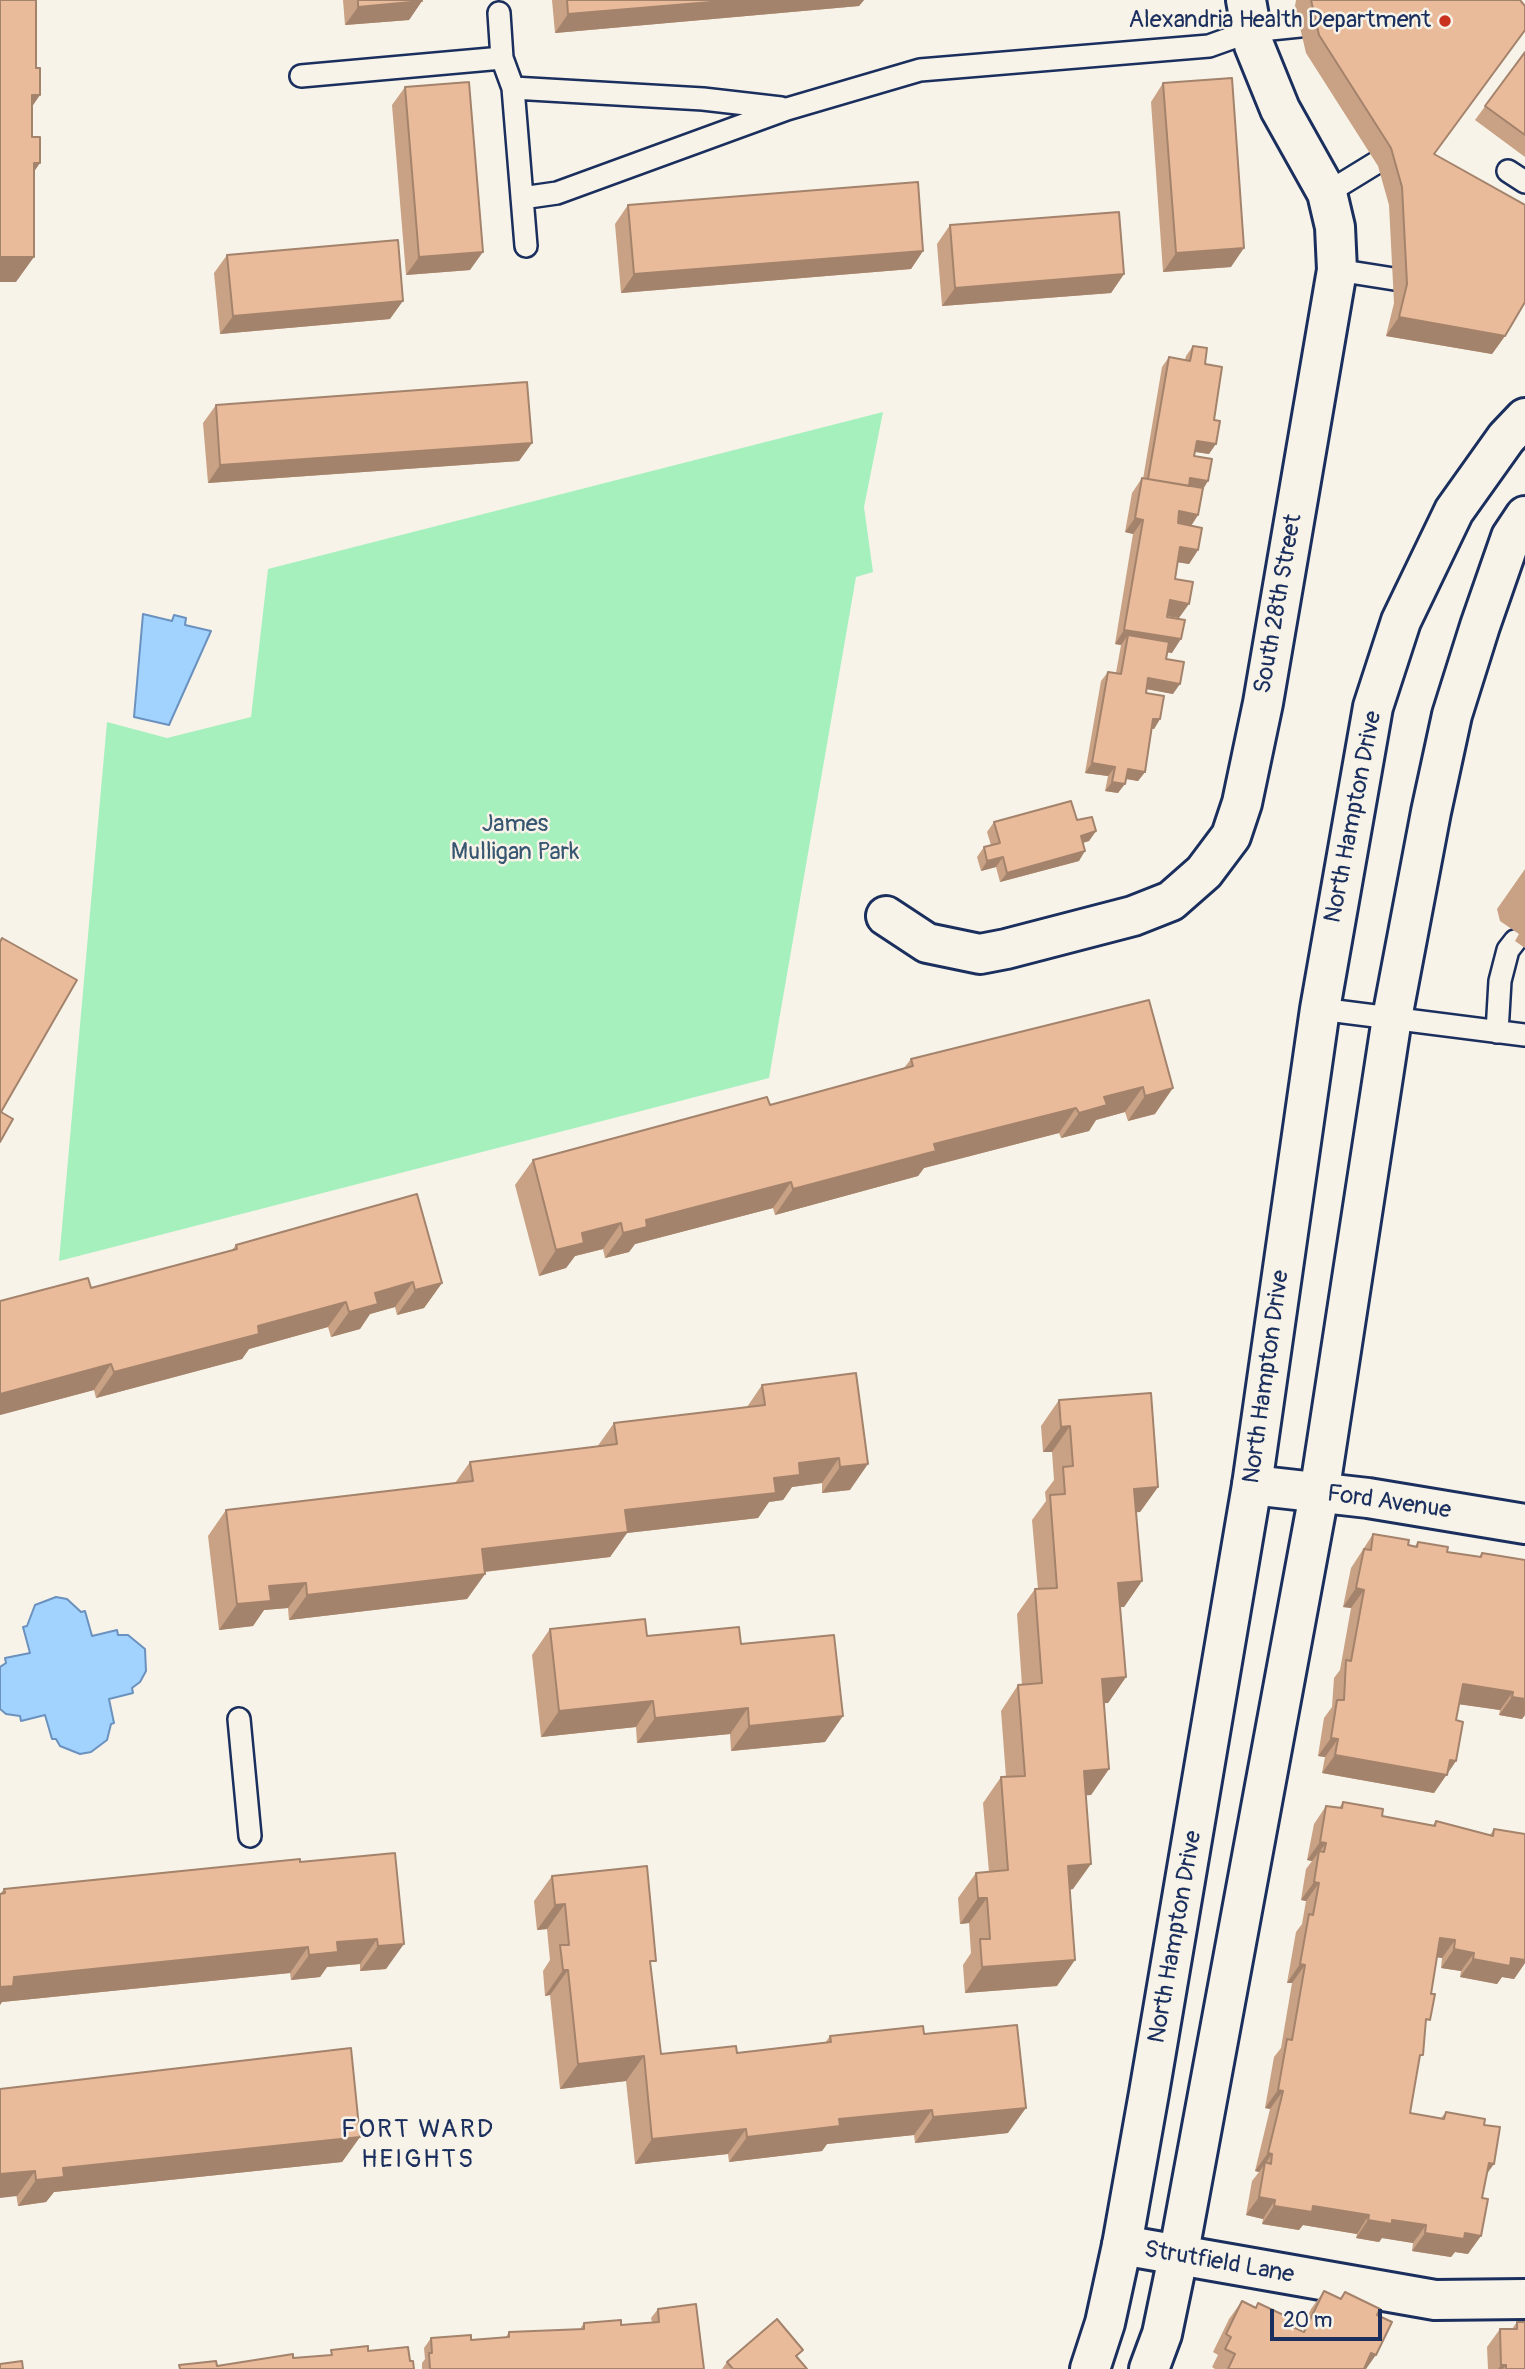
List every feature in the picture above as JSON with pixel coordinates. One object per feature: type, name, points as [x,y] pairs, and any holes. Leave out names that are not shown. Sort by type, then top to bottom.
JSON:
[{"type":"street","name":"South 28th Street","points":[[886,916],[927,943],[980,954],[1006,949],[1107,924],[1171,901],[1204,872],[1231,836],[1242,803],[1263,703],[1337,270],[1335,227],[1327,193],[1280,108],[1254,45],[1249,15]]},
{"type":"street","name":"North Hampton Drive","points":[[1090,2369],[1105,2323],[1122,2245],[1252,1485],[1320,1009],[1373,707],[1401,621],[1454,511],[1506,438],[1525,418]]},
{"type":"street","points":[[1149,2369],[1162,2334],[1178,2257],[1319,1494],[1392,1018],[1430,812],[1452,715],[1511,537],[1525,516]]},
{"type":"street","name":"Ford Avenue","points":[[1252,1485],[1368,1498],[1525,1524]]},
{"type":"street","name":"Strutfield Lane","points":[[1122,2245],[1178,2257],[1435,2300],[1525,2300]]},
{"type":"lane","points":[[499,13],[502,58],[513,88],[526,246]]},
{"type":"lane","points":[[522,198],[557,192],[787,108],[920,70],[1209,46],[1249,15],[1300,26]]},
{"type":"lane","points":[[301,76],[502,58]]},
{"type":"lane","points":[[513,88],[703,99],[787,108]]},
{"type":"lane","points":[[1327,193],[1376,163]]},
{"type":"lane","points":[[1337,270],[1394,279]]},
{"type":"lane","points":[[1497,1032],[1500,981],[1508,950],[1515,941]]},
{"type":"lane","points":[[1320,1009],[1525,1035]]},
{"type":"lane","points":[[239,1719],[250,1836]]},
{"type":"green space","name":"James Mulligan Park","points":[[883,412],[864,507],[873,572],[856,577],[769,1078],[59,1261],[107,722],[167,738],[251,717],[268,569]]},
{"type":"water","points":[[143,614],[172,621],[174,615],[186,618],[185,625],[211,631],[169,725],[134,717]]},
{"type":"water","points":[[56,1597],[67,1599],[81,1612],[85,1611],[92,1636],[117,1630],[118,1635],[128,1635],[145,1649],[146,1671],[140,1682],[132,1688],[133,1693],[109,1699],[114,1723],[111,1724],[107,1740],[91,1752],[80,1754],[60,1746],[56,1739],[52,1739],[45,1715],[21,1721],[20,1716],[6,1714],[0,1709],[0,1667],[6,1663],[5,1658],[30,1653],[23,1627],[27,1626],[35,1605]]},
{"type":"building","points":[[0,0],[36,0],[36,68],[40,68],[40,95],[32,95],[32,137],[40,137],[40,163],[34,163],[34,257],[0,257]]},
{"type":"building","points":[[358,0],[421,0],[422,1],[358,7]]},
{"type":"building","points":[[567,0],[735,0],[568,14]]},
{"type":"building","points":[[1311,0],[1520,0],[1525,6],[1525,30],[1434,154],[1525,205],[1525,302],[1505,336],[1399,317],[1407,284],[1402,187],[1391,148],[1319,35]]},
{"type":"building","points":[[1525,52],[1525,135],[1485,106]]},
{"type":"building","points":[[1232,78],[1244,248],[1176,253],[1163,83]]},
{"type":"building","points":[[469,82],[483,252],[419,257],[405,87]]},
{"type":"building","points":[[918,182],[923,251],[634,274],[628,205]]},
{"type":"building","points":[[1119,212],[1124,274],[955,288],[950,225]]},
{"type":"building","points":[[398,240],[403,301],[233,316],[227,255]]},
{"type":"building","points":[[1193,346],[1207,348],[1205,364],[1222,367],[1214,420],[1220,421],[1216,444],[1197,441],[1194,456],[1212,459],[1208,481],[1190,478],[1189,486],[1148,479],[1169,357],[1190,361]]},
{"type":"building","points":[[527,382],[532,443],[220,465],[216,405]]},
{"type":"building","points":[[1142,478],[1203,488],[1198,515],[1179,511],[1178,523],[1202,528],[1198,550],[1180,547],[1175,579],[1193,582],[1189,604],[1170,600],[1167,617],[1185,620],[1181,639],[1124,630],[1143,520],[1135,518]]},
{"type":"building","points":[[1128,635],[1169,642],[1166,659],[1184,662],[1180,684],[1148,678],[1146,693],[1164,696],[1160,719],[1153,719],[1145,772],[1128,769],[1125,784],[1112,782],[1115,767],[1092,763],[1108,672],[1121,674]]},
{"type":"building","points":[[1071,801],[1077,820],[1092,817],[1096,831],[1081,836],[1085,851],[1007,873],[1003,857],[987,861],[984,847],[1000,843],[994,822]]},
{"type":"building","points":[[2,938],[77,980],[1,1112],[13,1119],[0,1142],[0,942]]},
{"type":"building","points":[[1149,1000],[1173,1088],[1145,1096],[1143,1087],[1104,1097],[1107,1105],[1079,1113],[1076,1108],[934,1144],[936,1151],[793,1189],[791,1182],[646,1220],[647,1227],[623,1233],[621,1223],[582,1233],[584,1243],[556,1250],[533,1160],[767,1097],[770,1105],[913,1066],[911,1059]]},
{"type":"building","points":[[417,1194],[442,1283],[415,1290],[413,1282],[375,1293],[378,1304],[349,1312],[346,1302],[258,1326],[259,1334],[114,1372],[111,1364],[0,1394],[0,1301],[88,1278],[91,1288],[237,1249],[236,1245]]},
{"type":"building","points":[[856,1373],[868,1464],[840,1467],[839,1458],[799,1463],[800,1475],[774,1478],[776,1493],[625,1510],[628,1532],[482,1549],[485,1574],[307,1595],[306,1583],[269,1586],[271,1601],[237,1604],[226,1510],[473,1481],[470,1462],[617,1444],[614,1423],[765,1405],[762,1385]]},
{"type":"building","points":[[1151,1393],[1158,1487],[1134,1489],[1142,1581],[1118,1583],[1126,1677],[1102,1679],[1109,1769],[1084,1771],[1091,1864],[1068,1866],[1075,1960],[982,1967],[980,1939],[990,1939],[987,1898],[978,1898],[976,1873],[1008,1870],[1001,1777],[1025,1776],[1018,1685],[1042,1683],[1035,1589],[1057,1588],[1050,1495],[1065,1494],[1063,1467],[1073,1466],[1070,1426],[1061,1427],[1059,1400]]},
{"type":"building","points":[[1373,1534],[1409,1540],[1408,1545],[1417,1547],[1418,1542],[1448,1547],[1447,1552],[1481,1557],[1482,1553],[1525,1560],[1525,1699],[1512,1697],[1513,1692],[1463,1684],[1456,1720],[1463,1722],[1456,1761],[1450,1760],[1447,1775],[1335,1755],[1338,1739],[1331,1738],[1337,1700],[1344,1700],[1346,1660],[1351,1661],[1364,1590],[1356,1588],[1364,1549],[1371,1550]]},
{"type":"building","points":[[645,1619],[647,1636],[739,1627],[741,1644],[834,1635],[843,1716],[749,1726],[748,1708],[655,1718],[653,1701],[559,1711],[550,1629]]},
{"type":"building","points":[[1343,1802],[1383,1809],[1382,1816],[1435,1826],[1436,1821],[1493,1836],[1494,1829],[1525,1834],[1525,1960],[1511,1958],[1510,1966],[1473,1959],[1474,1953],[1454,1949],[1455,1940],[1440,1938],[1431,1994],[1435,1994],[1430,2020],[1426,2019],[1423,2055],[1420,2055],[1410,2113],[1444,2119],[1446,2112],[1485,2119],[1484,2125],[1500,2127],[1494,2164],[1489,2163],[1482,2198],[1488,2199],[1481,2236],[1465,2233],[1464,2239],[1425,2233],[1426,2225],[1368,2220],[1369,2215],[1313,2206],[1312,2212],[1274,2206],[1275,2200],[1259,2197],[1265,2162],[1271,2164],[1272,2154],[1268,2153],[1283,2091],[1278,2090],[1287,2039],[1292,2040],[1305,1965],[1300,1964],[1309,1914],[1313,1915],[1319,1883],[1314,1882],[1319,1851],[1324,1852],[1326,1843],[1320,1842],[1326,1806],[1342,1808]]},
{"type":"building","points":[[395,1853],[404,1944],[378,1946],[377,1939],[337,1942],[338,1952],[309,1955],[308,1947],[14,1977],[13,1986],[0,1987],[0,1894],[5,1893],[4,1889],[300,1859],[300,1862]]},
{"type":"building","points":[[647,1866],[656,1961],[650,1961],[661,2054],[736,2046],[737,2053],[831,2042],[830,2036],[923,2026],[924,2034],[1017,2025],[1026,2108],[933,2117],[932,2110],[839,2119],[840,2126],[747,2137],[746,2129],[652,2139],[644,2056],[578,2064],[568,1970],[563,1970],[560,1945],[569,1945],[565,1904],[555,1905],[552,1876]]},
{"type":"building","points":[[351,2048],[360,2137],[63,2168],[64,2177],[36,2180],[35,2171],[0,2174],[0,2089]]},
{"type":"building","points":[[1324,2291],[1341,2299],[1345,2292],[1380,2309],[1377,2315],[1392,2322],[1376,2355],[1371,2353],[1364,2369],[1228,2369],[1235,2354],[1225,2349],[1231,2337],[1226,2334],[1242,2301],[1256,2308],[1258,2303],[1294,2320],[1291,2326],[1304,2332]]},
{"type":"building","points":[[696,2304],[704,2369],[430,2369],[431,2338],[471,2335],[471,2340],[509,2337],[509,2332],[584,2329],[584,2323],[621,2320],[621,2325],[659,2322],[658,2309]]},
{"type":"building","points":[[777,2319],[803,2350],[796,2356],[807,2369],[733,2369],[727,2362]]},
{"type":"building","points":[[1517,2322],[1525,2322],[1525,2369],[1506,2369],[1506,2365],[1501,2365],[1500,2329],[1517,2329]]},
{"type":"building","points":[[368,2346],[368,2351],[408,2347],[414,2369],[180,2369],[179,2365],[216,2361],[217,2366],[293,2354],[293,2358],[332,2355],[331,2350]]},
{"type":"building","points":[[22,2361],[23,2369],[0,2369],[0,2364]]},
{"type":"place","name":"Alexandria Health Department","points":[[1445,21]]},
{"type":"district","name":"FORT WARD HEIGHTS","points":[[418,2145]]}]
